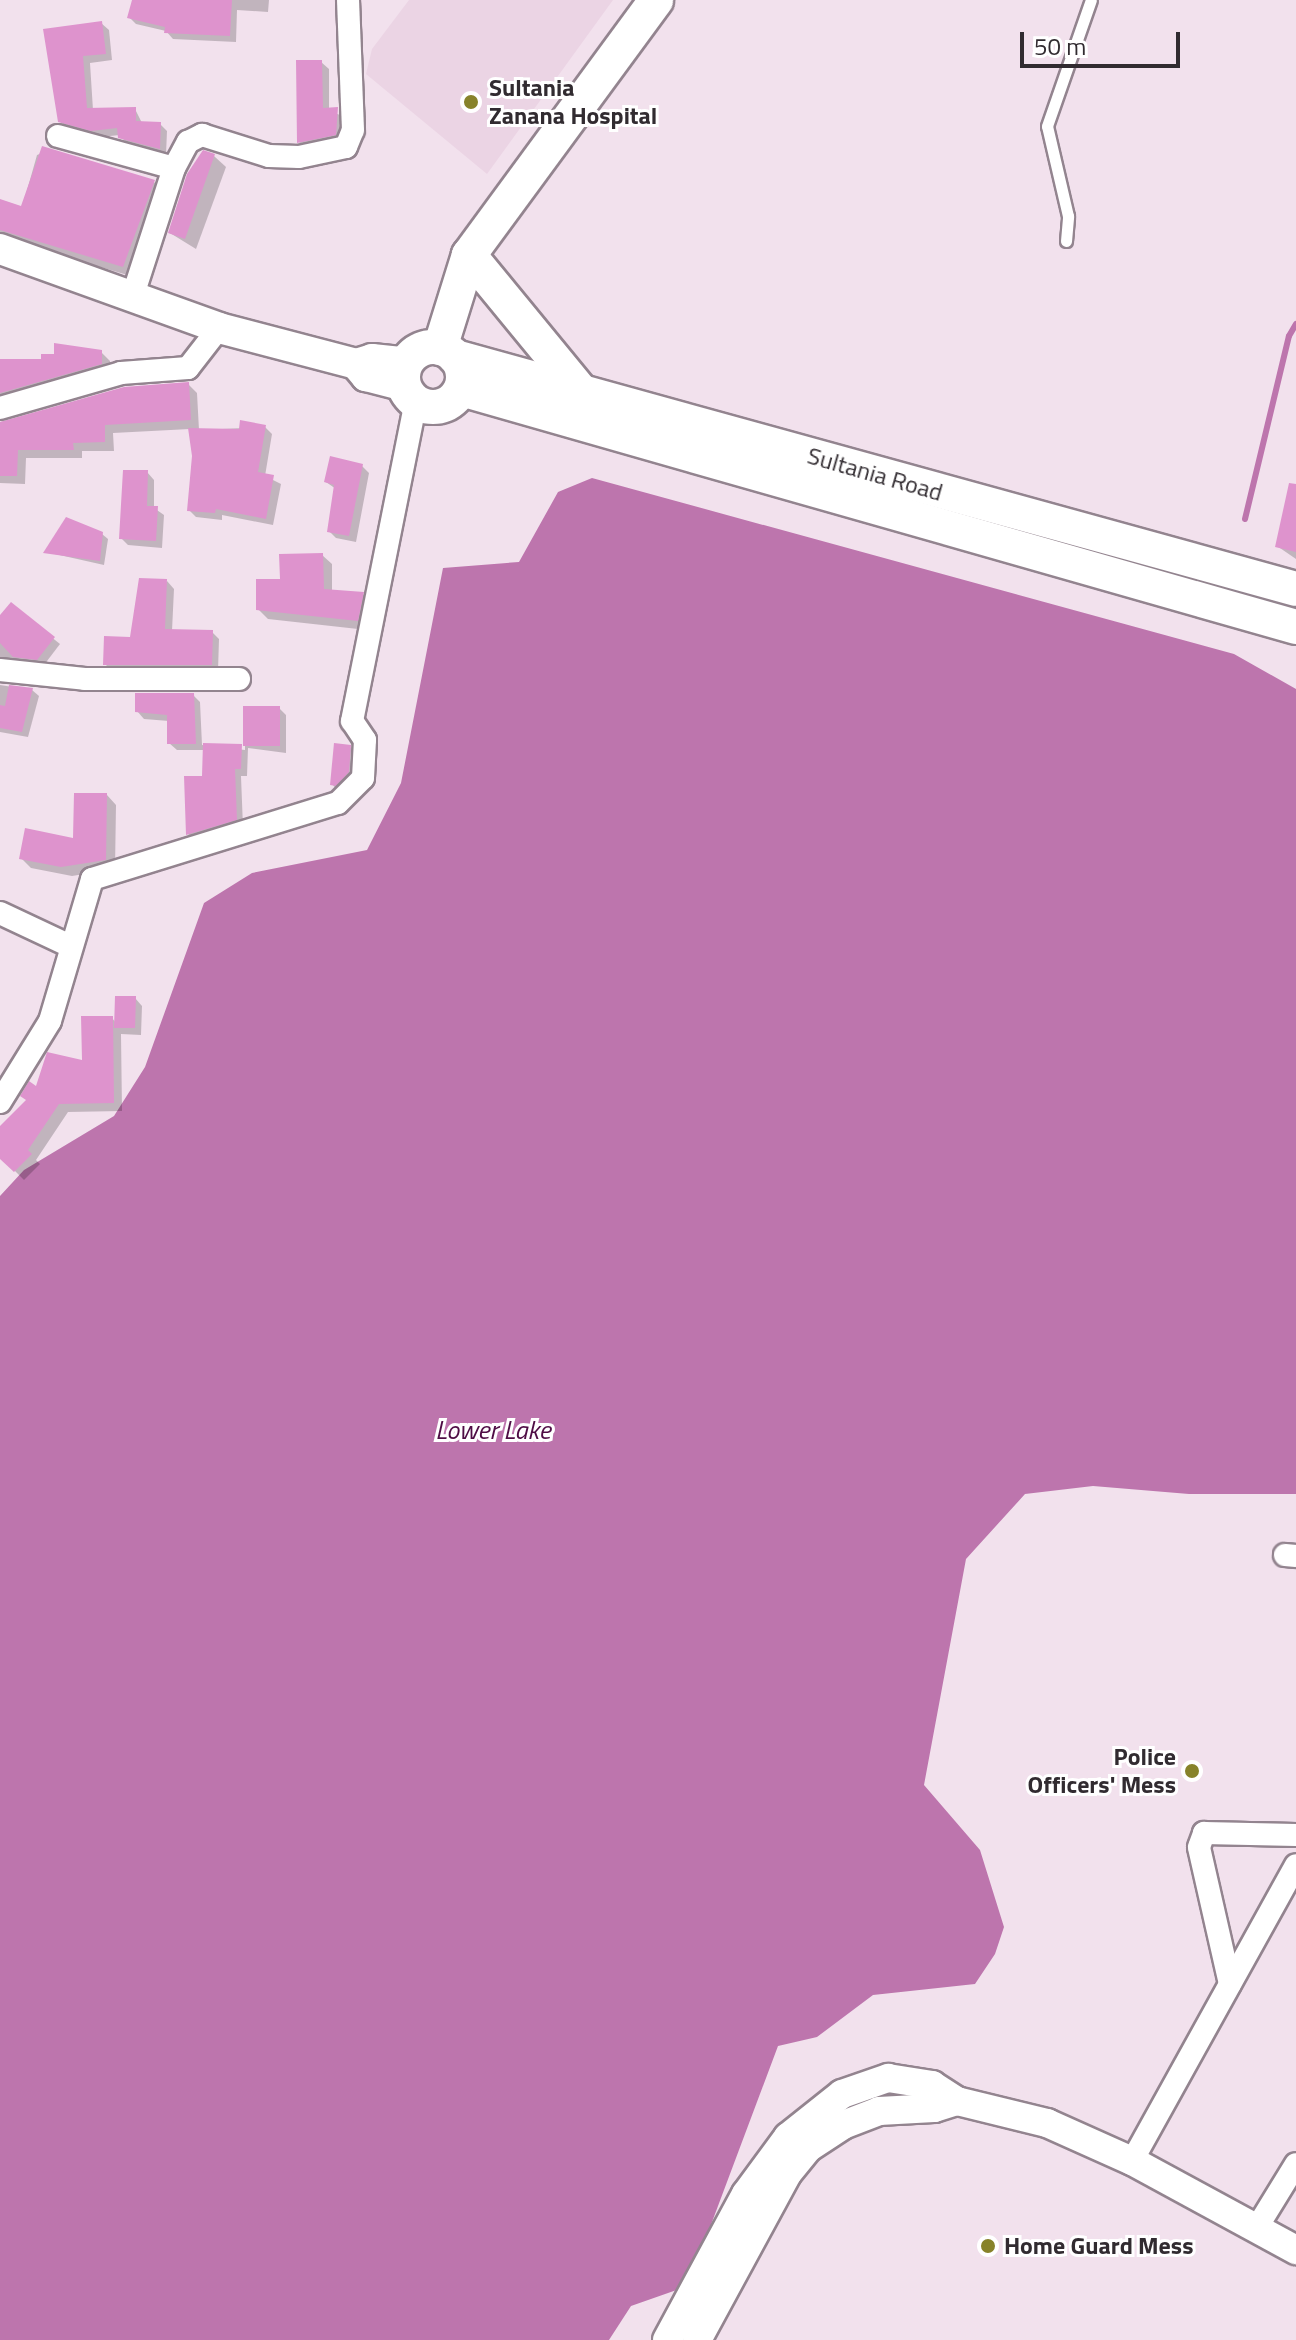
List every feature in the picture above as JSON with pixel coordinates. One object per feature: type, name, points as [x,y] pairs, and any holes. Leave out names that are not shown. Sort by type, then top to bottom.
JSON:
[{"type":"main road","points":[[0,249],[219,328],[356,364],[366,376],[409,384],[440,407],[452,364],[469,255],[656,0]]},
{"type":"main road","points":[[469,255],[579,389]]},
{"type":"main road","points":[[409,384],[415,353],[452,364]]},
{"type":"main road","name":"Sultania Road","points":[[452,364],[579,389],[1296,589]]},
{"type":"main road","name":"Sultania Road","points":[[452,364],[1296,627]]},
{"type":"street","points":[[132,298],[174,168],[188,142],[202,135],[269,156],[299,157],[346,147],[353,130],[348,0]]},
{"type":"street","points":[[58,136],[174,168]]},
{"type":"street","points":[[0,408],[121,373],[188,368],[219,328]]},
{"type":"street","points":[[0,1102],[50,1021],[92,879],[338,803],[363,778],[365,740],[352,721],[409,384]]},
{"type":"street","points":[[0,670],[85,679],[239,679]]},
{"type":"street","points":[[0,913],[70,946]]},
{"type":"street","points":[[1230,1984],[1199,1847],[1204,1833],[1296,1835]]},
{"type":"street","points":[[1132,2161],[1296,1865]]},
{"type":"street","points":[[667,2340],[746,2194],[788,2137],[842,2094],[888,2078],[932,2085],[957,2101],[1047,2123],[1132,2161],[1296,2250]]},
{"type":"street","points":[[697,2340],[787,2174],[808,2148],[843,2125],[879,2111],[934,2108],[957,2101]]},
{"type":"street","points":[[1256,2229],[1296,2164]]},
{"type":"lane","points":[[1066,241],[1068,216],[1047,126],[1091,0]]},
{"type":"shaded area","name":"Sultania Zanana Hospital","points":[[409,0],[613,0],[487,174],[366,74],[372,49]]},
{"type":"water","name":"Lower Lake","points":[[592,478],[1234,654],[1296,689],[1296,1494],[1189,1494],[1093,1486],[1025,1494],[966,1559],[924,1785],[980,1850],[1004,1927],[995,1954],[975,1984],[873,1995],[817,2037],[778,2046],[688,2286],[631,2306],[609,2340],[0,2340],[0,1196],[24,1170],[114,1116],[145,1067],[204,903],[252,873],[367,850],[401,783],[443,568],[519,562],[558,492]]},
{"type":"building","points":[[132,0],[232,0],[230,36],[164,33],[165,27],[127,18]]},
{"type":"building","points":[[102,21],[106,54],[83,56],[87,108],[136,107],[136,121],[161,122],[160,149],[118,138],[117,128],[91,131],[58,122],[43,29]]},
{"type":"building","points":[[296,60],[322,60],[323,108],[338,107],[336,135],[297,143]]},
{"type":"building","points":[[42,146],[155,180],[123,267],[0,230],[0,199],[21,206]]},
{"type":"building","points":[[203,150],[215,154],[185,239],[168,233],[187,174]]},
{"type":"building","points":[[54,343],[102,350],[102,364],[0,393],[0,359],[41,359],[41,354],[54,354]]},
{"type":"building","points":[[189,382],[191,420],[105,425],[105,442],[73,443],[74,450],[18,450],[17,476],[0,476],[0,422],[124,387]]},
{"type":"building","points":[[240,420],[266,425],[258,472],[274,475],[266,519],[216,509],[215,513],[187,511],[192,456],[188,428],[239,429]]},
{"type":"building","points":[[330,456],[363,464],[349,536],[327,532],[334,485],[324,482]]},
{"type":"building","points":[[123,470],[148,470],[147,506],[158,506],[156,541],[119,539]]},
{"type":"building","points":[[1289,483],[1296,484],[1296,552],[1275,547]]},
{"type":"building","points":[[66,517],[103,532],[100,561],[43,553]]},
{"type":"building","points":[[323,553],[324,589],[364,592],[358,621],[256,610],[256,579],[280,579],[279,554]]},
{"type":"building","points":[[139,578],[167,579],[165,629],[213,630],[212,665],[103,665],[104,636],[130,637]]},
{"type":"building","points":[[11,602],[55,637],[37,660],[13,657],[0,643],[0,615]]},
{"type":"building","points":[[9,685],[33,688],[22,732],[0,728],[0,705],[5,706]]},
{"type":"building","points":[[135,693],[194,693],[196,744],[167,744],[167,715],[135,712]]},
{"type":"building","points":[[243,706],[280,706],[280,746],[243,746]]},
{"type":"building","points":[[203,743],[242,744],[241,769],[235,769],[237,820],[186,835],[184,776],[202,776]]},
{"type":"building","points":[[334,743],[351,745],[349,772],[336,786],[330,785]]},
{"type":"building","points":[[74,793],[107,793],[106,860],[61,867],[19,859],[25,828],[73,838]]},
{"type":"building","points":[[115,996],[136,996],[135,1028],[114,1028]]},
{"type":"building","points":[[81,1016],[113,1016],[114,1103],[59,1104],[28,1150],[32,1154],[14,1172],[0,1159],[0,1126],[26,1100],[20,1096],[29,1081],[36,1086],[47,1052],[82,1060]]},
{"type":"waterway","points":[[1245,519],[1289,336],[1296,324]]},
{"type":"place","name":"Sultania Zanana Hospital","points":[[471,102]]},
{"type":"place","name":"Police Officers' Mess","points":[[1192,1771]]},
{"type":"place","name":"Home Guard Mess","points":[[988,2246]]}]
